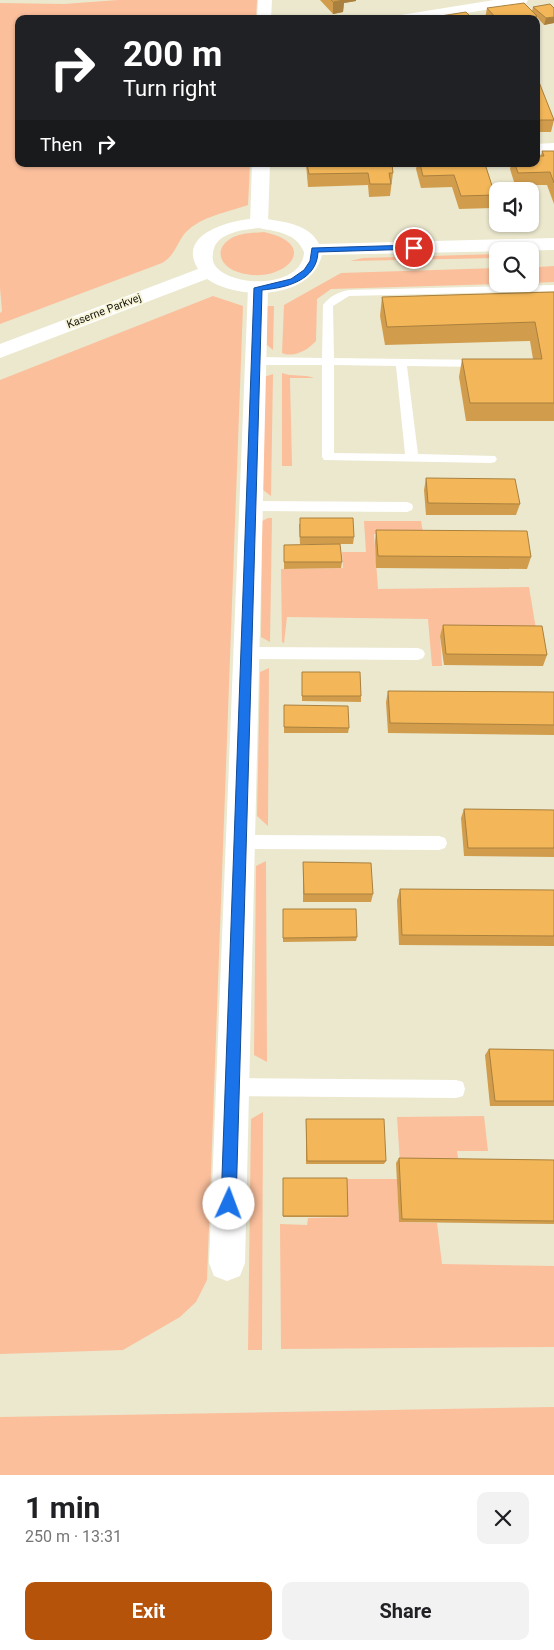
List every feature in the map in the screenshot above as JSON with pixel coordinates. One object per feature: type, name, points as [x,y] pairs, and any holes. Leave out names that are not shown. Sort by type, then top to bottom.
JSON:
[{"type":"street","points":[[264,15],[265,0]]},
{"type":"street","points":[[426,15],[521,0]]},
{"type":"street","points":[[540,149],[554,148]]},
{"type":"street","points":[[259,223],[260,167]]},
{"type":"street","points":[[259,223],[289,228],[310,241],[314,250],[314,261],[307,272],[294,280],[277,286],[258,288],[238,286],[221,280],[209,271],[203,262],[202,252],[207,242],[216,234],[228,228],[259,223]]},
{"type":"street","points":[[314,250],[554,244]]},
{"type":"street","name":"Kaserne Parkvej","points":[[0,351],[209,271]]},
{"type":"street","points":[[227,1263],[258,288]]},
{"type":"lane","points":[[491,458],[328,457],[328,305],[340,295],[349,293],[554,288]]},
{"type":"lane","points":[[256,361],[492,363]]},
{"type":"lane","points":[[401,362],[412,458]]},
{"type":"lane","points":[[251,506],[407,507]]},
{"type":"lane","points":[[246,653],[418,654]]},
{"type":"lane","points":[[240,842],[439,843]]},
{"type":"lane","points":[[232,1087],[456,1089]]},
{"type":"shaded area","points":[[118,0],[257,0],[256,15],[15,15],[15,167],[250,167],[248,205],[207,218],[192,227],[183,236],[170,257],[162,263],[0,324],[0,313],[2,311],[0,288],[0,3],[64,4]]},
{"type":"shaded area","points":[[264,232],[282,238],[292,246],[294,254],[290,262],[281,269],[269,274],[254,275],[232,270],[221,258],[222,248],[230,239],[242,234]]},
{"type":"shaded area","points":[[489,254],[489,258],[350,261],[363,258]]},
{"type":"shaded area","points":[[554,266],[554,282],[539,283],[539,267]]},
{"type":"shaded area","points":[[489,268],[489,284],[331,289],[317,299],[316,341],[296,354],[282,353],[284,305],[341,273]]},
{"type":"shaded area","points":[[213,296],[243,306],[207,1280],[196,1302],[180,1317],[123,1350],[0,1354],[0,380]]},
{"type":"shaded area","points":[[267,306],[274,306],[273,350],[267,345]]},
{"type":"shaded area","points":[[282,373],[314,378],[290,378],[292,466],[282,466]]},
{"type":"shaded area","points":[[273,374],[271,496],[263,490],[264,377]]},
{"type":"shaded area","points":[[272,518],[270,642],[261,637],[262,521]]},
{"type":"shaded area","points":[[364,521],[421,521],[423,533],[374,534],[378,589],[529,587],[537,635],[440,634],[442,666],[432,666],[428,619],[287,617],[284,643],[282,642],[281,569],[343,568],[342,552],[366,552]]},
{"type":"shaded area","points":[[269,668],[268,826],[257,816],[260,672]]},
{"type":"shaded area","points":[[266,861],[267,1062],[254,1055],[256,866]]},
{"type":"shaded area","points":[[263,1112],[262,1350],[248,1350],[251,1119]]},
{"type":"shaded area","points":[[484,1116],[488,1151],[457,1151],[459,1164],[400,1163],[397,1117]]},
{"type":"shaded area","points":[[346,1179],[397,1179],[399,1222],[437,1223],[442,1264],[554,1266],[554,1347],[281,1349],[280,1224],[307,1225],[308,1218],[346,1217]]},
{"type":"shaded area","points":[[554,1407],[554,1475],[0,1475],[0,1417]]},
{"type":"building","points":[[524,3],[536,15],[493,15],[487,8]]},
{"type":"building","points":[[550,4],[554,8],[554,17],[546,18],[533,7]]},
{"type":"building","points":[[466,12],[469,15],[447,15]]},
{"type":"building","points":[[540,85],[554,120],[540,120]]},
{"type":"building","points":[[542,151],[554,151],[554,183],[550,172],[518,173],[516,167],[540,167],[540,156],[544,156]]},
{"type":"building","points":[[308,167],[392,167],[393,173],[389,173],[391,184],[370,184],[368,173],[309,174]]},
{"type":"building","points":[[421,167],[486,167],[491,182],[489,182],[489,195],[461,196],[454,175],[423,176]]},
{"type":"building","points":[[554,292],[554,403],[470,403],[462,359],[542,359],[535,322],[387,327],[382,297]]},
{"type":"building","points":[[426,478],[515,479],[520,504],[428,503]]},
{"type":"building","points":[[300,518],[353,518],[354,537],[300,537]]},
{"type":"building","points":[[376,530],[527,531],[531,557],[378,556]]},
{"type":"building","points":[[340,544],[342,562],[284,562],[284,545]]},
{"type":"building","points":[[443,625],[542,626],[547,655],[446,654]]},
{"type":"building","points":[[302,672],[360,672],[361,696],[302,696]]},
{"type":"building","points":[[388,691],[554,692],[554,725],[390,723]]},
{"type":"building","points":[[284,705],[348,706],[349,728],[284,727]]},
{"type":"building","points":[[464,809],[554,810],[554,848],[468,848]]},
{"type":"building","points":[[303,862],[371,863],[373,894],[304,894]]},
{"type":"building","points":[[400,889],[554,890],[554,936],[402,935]]},
{"type":"building","points":[[283,909],[356,909],[357,937],[283,938]]},
{"type":"building","points":[[489,1049],[554,1050],[554,1101],[495,1101]]},
{"type":"building","points":[[306,1119],[384,1119],[386,1161],[307,1161]]},
{"type":"building","points":[[399,1158],[554,1160],[554,1221],[402,1219]]},
{"type":"building","points":[[283,1178],[347,1178],[348,1216],[283,1216]]},
{"type":"route","points":[[229,1204],[258,288],[277,286],[294,280],[307,272],[314,261],[314,250],[414,248]]}]
